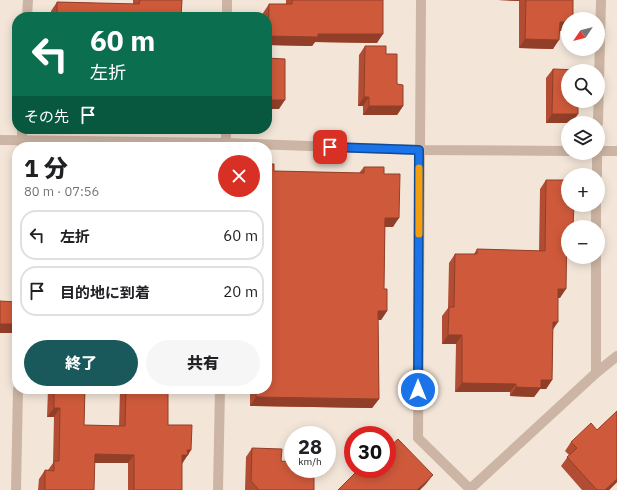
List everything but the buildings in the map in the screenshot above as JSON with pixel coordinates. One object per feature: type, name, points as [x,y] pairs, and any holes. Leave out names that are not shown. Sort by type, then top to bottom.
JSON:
[{"type":"street","points":[[27,12],[28,0]]},
{"type":"street","points":[[227,0],[227,12]]},
{"type":"street","points":[[421,0],[418,438],[470,490],[596,373],[617,356]]},
{"type":"street","points":[[598,116],[601,0]]},
{"type":"street","points":[[0,140],[15,142]]},
{"type":"street","points":[[272,146],[419,150],[561,151]]},
{"type":"street","points":[[605,152],[617,151]]},
{"type":"street","points":[[596,264],[596,373]]},
{"type":"street","points":[[16,490],[18,394]]},
{"type":"street","points":[[218,490],[220,394]]},
{"type":"slow traffic","points":[[419,168],[419,234]]},
{"type":"route","points":[[330,147],[419,150],[418,390]]}]
